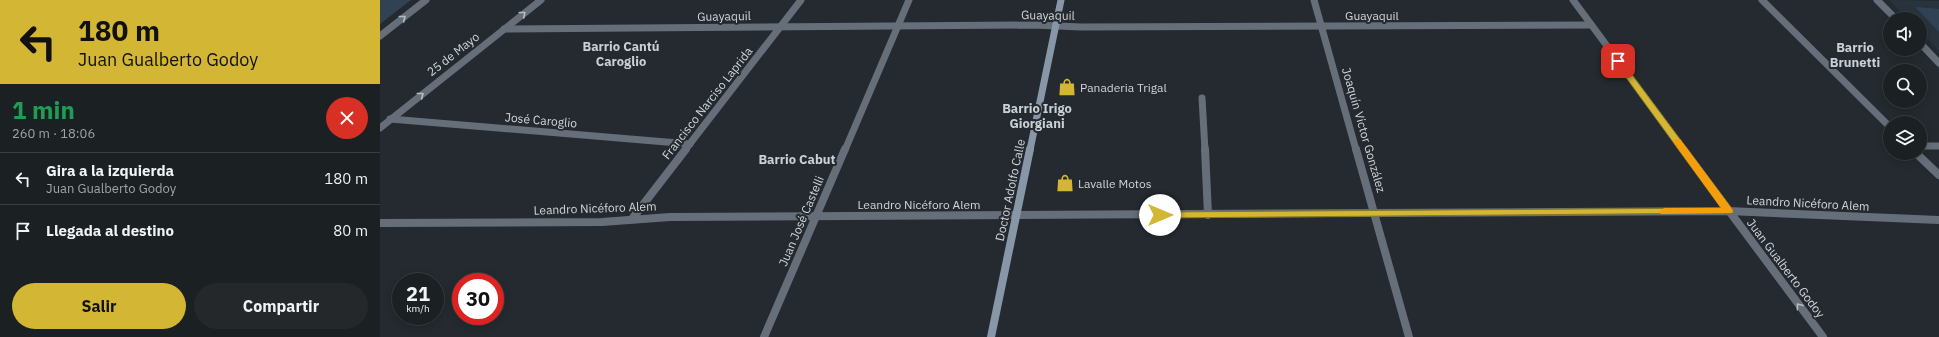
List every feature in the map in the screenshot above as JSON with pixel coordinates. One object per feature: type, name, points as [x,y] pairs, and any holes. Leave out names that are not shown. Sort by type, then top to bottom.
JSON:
[{"type":"main road","name":"Doctor Adolfo Calle","points":[[990,337],[1017,215],[1061,0]]},
{"type":"street","points":[[380,36],[426,0]]},
{"type":"street","name":"25 de Mayo","points":[[380,128],[541,0]]},
{"type":"street","name":"Francisco Narciso Laprida","points":[[632,219],[782,27],[801,0]]},
{"type":"street","name":"Juan José Castelli","points":[[764,337],[909,0]]},
{"type":"street","name":"Joaquín Víctor González","points":[[1314,0],[1409,337]]},
{"type":"street","name":"Juan Gualberto Godoy","points":[[1573,0],[1728,211],[1823,337]]},
{"type":"street","points":[[1762,0],[1883,120]]},
{"type":"street","points":[[1877,0],[1889,12]]},
{"type":"street","name":"Guayaquil","points":[[504,29],[898,26],[1591,25]]},
{"type":"street","points":[[1927,50],[1939,63]]},
{"type":"street","points":[[1202,98],[1208,215]]},
{"type":"street","name":"José Caroglio","points":[[390,119],[690,144]]},
{"type":"street","points":[[1927,146],[1939,146]]},
{"type":"street","points":[[1923,160],[1939,176]]},
{"type":"street","name":"Leandro Nicéforo Alem","points":[[380,223],[602,222],[632,219],[1017,215],[1728,211],[1939,220]]},
{"type":"shaded area","points":[[380,0],[411,0],[380,24]]},
{"type":"shaded area","points":[[1889,0],[1939,1],[1939,51],[1927,39],[1927,12],[1900,12]]},
{"type":"shaded area","points":[[1915,7],[1939,9],[1939,32],[1927,20],[1927,12],[1920,12]]},
{"type":"slow traffic","points":[[1664,212],[1728,211],[1677,141]]},
{"type":"place","name":"Panaderia Trigal","points":[[1067,87]]},
{"type":"place","name":"Lavalle Motos","points":[[1065,183]]},
{"type":"district","name":"Barrio Cantú Caroglio","points":[[621,54]]},
{"type":"district","name":"Barrio Brunetti","points":[[1855,54]]},
{"type":"district","name":"Barrio Irigo Giorgiani","points":[[1037,116]]},
{"type":"district","name":"Barrio Cabut","points":[[797,159]]},
{"type":"route","points":[[1160,215],[1728,211],[1618,61]]}]
